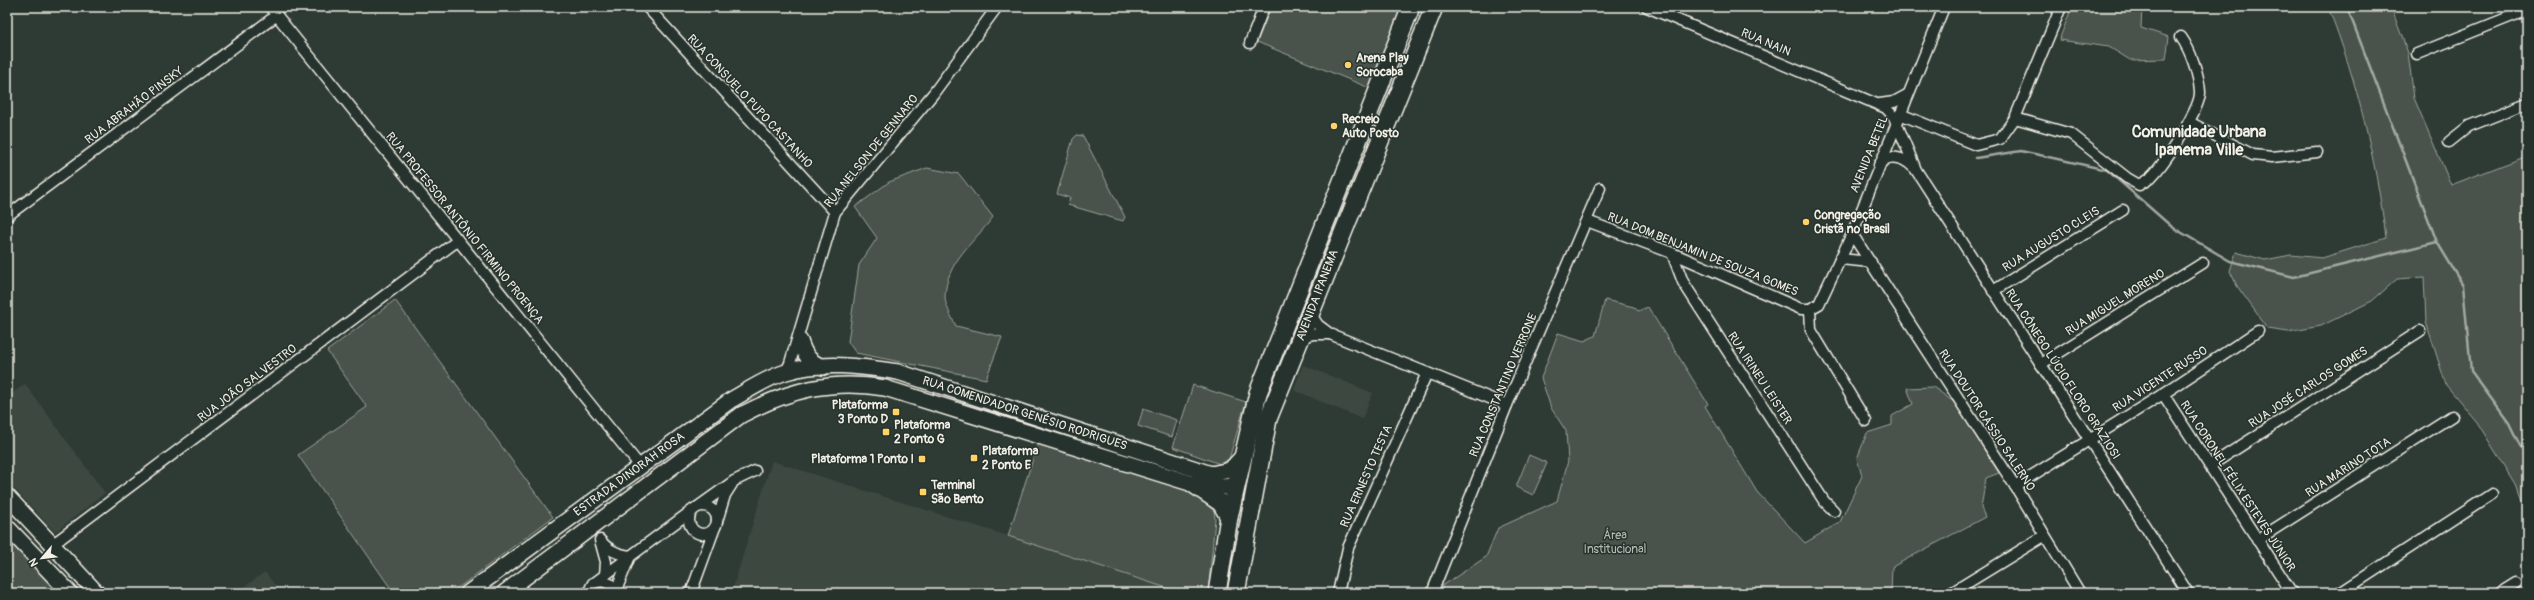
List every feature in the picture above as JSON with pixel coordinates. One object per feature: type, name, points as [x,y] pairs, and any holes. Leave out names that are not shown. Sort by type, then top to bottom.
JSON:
[{"type":"main road","name":"AVENIDA IPANEMA","points":[[1217,593],[1229,517],[1258,394],[1411,7]]},
{"type":"main road","name":"AVENIDA IPANEMA","points":[[1236,593],[1268,420],[1434,7]]},
{"type":"main road","points":[[800,335],[806,356],[814,364],[823,367]]},
{"type":"main road","name":"RUA COMENDADOR GENÉSIO RODRIGUES","points":[[792,371],[857,365],[898,372],[1211,474],[1230,470],[1242,458]]},
{"type":"main road","points":[[770,400],[792,381],[792,371]]},
{"type":"main road","name":"ESTRADA DINORAH ROSA","points":[[468,593],[731,400],[792,371]]},
{"type":"main road","name":"RUA COMENDADOR GENÉSIO RODRIGUES","points":[[810,389],[832,384],[858,384],[885,388],[1193,484],[1225,487],[1236,485]]},
{"type":"main road","name":"ESTRADA DINORAH ROSA","points":[[504,593],[741,415],[770,400],[810,389]]},
{"type":"main road","points":[[1236,485],[1258,470]]},
{"type":"main road","points":[[1193,484],[1218,501],[1229,517]]},
{"type":"main road","points":[[7,496],[97,593]]},
{"type":"main road","points":[[7,527],[70,593]]},
{"type":"street","name":"RUA CONSUELO PUPO CASTANHO","points":[[647,7],[835,212]]},
{"type":"street","name":"RUA NELSON DE GENNARO","points":[[792,371],[800,335],[835,212],[934,94],[997,7]]},
{"type":"street","points":[[1250,43],[1264,7]]},
{"type":"street","name":"RUA NAIN","points":[[1647,7],[1877,102],[1898,118],[1976,145],[2000,139],[2015,118]]},
{"type":"street","name":"AVENIDA BETEL","points":[[1810,309],[1819,304],[1852,234],[1878,166],[1944,7]]},
{"type":"street","points":[[2061,7],[2015,118],[2071,134],[2127,178],[2139,185],[2152,177],[2189,122],[2200,93],[2186,44],[2181,37]]},
{"type":"street","points":[[2417,54],[2527,10]]},
{"type":"street","name":"RUA ABRAHÃO PINSKY","points":[[7,216],[274,11]]},
{"type":"street","name":"RUA PROFESSOR ANTÔNIO FIRMINO PROENÇA","points":[[274,11],[457,241],[640,466]]},
{"type":"street","points":[[1877,102],[1894,102],[1908,95]]},
{"type":"street","name":"RUA NAIN","points":[[1877,102],[1887,116],[1891,136]]},
{"type":"street","points":[[2449,142],[2469,126],[2527,103]]},
{"type":"street","name":"RUA CÔNEGO LÚCIO FLORO GRAZIOSI","points":[[1898,118],[1904,146],[1916,170],[2188,593]]},
{"type":"street","points":[[2189,122],[2253,155],[2272,157],[2317,152]]},
{"type":"street","points":[[1887,146],[1888,154],[1894,157]]},
{"type":"street","points":[[1878,166],[1886,159],[1894,157]]},
{"type":"street","name":"RUA CÔNEGO LÚCIO FLORO GRAZIOSI","points":[[1894,157],[1908,162],[1916,170]]},
{"type":"street","name":"RUA CONSTANTINO VERRONE","points":[[1432,593],[1507,405],[1600,188]]},
{"type":"street","name":"RUA AUGUSTO CLEIS","points":[[1993,291],[2123,210]]},
{"type":"street","name":"RUA DOM BENJAMIN DE SOUZA GOMES","points":[[1587,221],[1672,254],[1801,309],[1810,309]]},
{"type":"street","name":"RUA DOUTOR CÁSSIO SALERNO","points":[[1852,234],[2015,486],[2080,593]]},
{"type":"street","name":"RUA JOÃO SALVESTRO","points":[[52,545],[457,241]]},
{"type":"street","name":"RUA IRINEU LEISTER","points":[[1672,254],[1683,282],[1824,501],[1834,511]]},
{"type":"street","points":[[1840,259],[1871,262]]},
{"type":"street","name":"RUA MIGUEL MORENO","points":[[2040,364],[2204,263]]},
{"type":"street","points":[[1810,309],[1811,330],[1866,421]]},
{"type":"street","points":[[1310,313],[1318,325],[1330,334],[1507,405]]},
{"type":"street","name":"RUA VICENTE RUSSO","points":[[2015,486],[2164,394],[2258,331]]},
{"type":"street","name":"RUA JOSÉ CARLOS GOMES","points":[[2211,465],[2420,331]]},
{"type":"street","points":[[1301,337],[1314,334],[1330,334]]},
{"type":"street","name":"RUA ERNESTO TESTA","points":[[1338,593],[1348,548],[1427,373]]},
{"type":"street","name":"RUA CORONEL FÉLIX ESTEVES JÚNIOR","points":[[2164,394],[2292,593]]},
{"type":"street","name":"RUA MARINO TOTA","points":[[2257,540],[2452,416]]},
{"type":"street","points":[[581,593],[734,481],[755,471]]},
{"type":"street","points":[[691,593],[725,496],[734,481]]},
{"type":"street","points":[[2340,593],[2492,494]]},
{"type":"street","points":[[702,559],[702,540],[690,524],[691,513],[697,507],[704,506],[714,511],[716,524]]},
{"type":"street","points":[[668,530],[686,527],[696,532],[707,533],[716,524]]},
{"type":"street","points":[[1951,593],[2044,536]]},
{"type":"street","points":[[595,584],[606,562],[600,540],[605,546],[618,554],[630,556]]},
{"type":"street","points":[[615,593],[630,556]]},
{"type":"street","points":[[2500,593],[2516,582]]},
{"type":"street","points":[[595,584],[610,584],[615,593]]},
{"type":"shaded area","points":[[1303,365],[1373,393],[1362,419],[1294,390]]},
{"type":"shaded area","points":[[25,384],[105,493],[55,532],[7,481],[7,397]]},
{"type":"shaded area","points":[[772,461],[1008,536],[1182,593],[732,591]]},
{"type":"shaded area","points":[[265,572],[281,593],[236,593]]},
{"type":"green space","name":"Arena Play Sorocaba","points":[[1271,7],[1389,7],[1402,12],[1372,89],[1257,42]]},
{"type":"green space","points":[[2072,7],[2142,7],[2141,28],[2169,37],[2166,59],[2130,60],[2109,47],[2059,40]]},
{"type":"green space","points":[[2328,7],[2391,7],[2408,53],[2414,98],[2451,185],[2527,156],[2527,515],[2516,485],[2477,422],[2446,385],[2426,322],[2424,277],[2397,279],[2372,301],[2321,326],[2288,332],[2268,329],[2237,286],[2230,271],[2236,252],[2265,260],[2291,255],[2322,258],[2386,238],[2377,179],[2364,121],[2348,63]]},
{"type":"green space","points":[[1077,135],[1083,136],[1125,217],[1123,221],[1068,205],[1070,198],[1057,194],[1073,139]]},
{"type":"green space","points":[[927,168],[959,174],[993,217],[962,253],[950,273],[945,297],[947,308],[956,326],[1002,337],[986,379],[856,353],[848,342],[859,265],[877,238],[855,207],[889,182]]},
{"type":"green space","points":[[395,300],[553,517],[451,593],[394,593],[298,455],[367,407],[327,351]]},
{"type":"green space","name":"Área Institucional","points":[[1605,300],[1634,307],[1638,311],[1648,307],[1708,404],[1705,406],[1757,492],[1805,543],[1840,522],[1862,476],[1857,459],[1867,433],[1892,425],[1892,416],[1913,404],[1907,388],[1933,387],[1954,402],[1999,473],[1986,478],[1981,508],[1985,517],[1892,567],[1891,593],[1442,593],[1442,586],[1486,557],[1498,528],[1557,501],[1568,461],[1566,431],[1551,408],[1541,378],[1558,333],[1584,341],[1595,336]]},
{"type":"green space","points":[[1193,385],[1246,402],[1229,459],[1220,464],[1173,447]]},
{"type":"green space","points":[[1143,409],[1177,420],[1172,437],[1138,426]]},
{"type":"green space","points":[[1038,443],[1192,492],[1214,511],[1215,519],[1208,593],[1182,593],[1008,536]]},
{"type":"green space","points":[[1529,455],[1547,463],[1533,495],[1516,487]]},
{"type":"green space","points":[[7,537],[62,593],[7,593]]},
{"type":"waterway","points":[[2347,7],[2437,242],[2463,285],[2471,371],[2509,423],[2527,460]]},
{"type":"waterway","points":[[1976,158],[2021,151],[2107,170],[2172,227],[2230,261],[2294,277],[2437,242]]},
{"type":"place","name":"Arena Play Sorocaba","points":[[1348,65]]},
{"type":"place","name":"Recreio Auto Posto","points":[[1334,126]]},
{"type":"place","name":"Congregação Cristã no Brasil","points":[[1806,222]]},
{"type":"place","name":"Plataforma 3 Ponto D","points":[[896,412]]},
{"type":"place","name":"Plataforma 2 Ponto G","points":[[886,432]]},
{"type":"place","name":"Plataforma 2 Ponto E","points":[[974,458]]},
{"type":"place","name":"Plataforma 1 Ponto I","points":[[922,459]]},
{"type":"place","name":"Terminal São Bento","points":[[923,492]]},
{"type":"district","name":"Comunidade Urbana Ipanema Ville","points":[[2199,140]]}]
